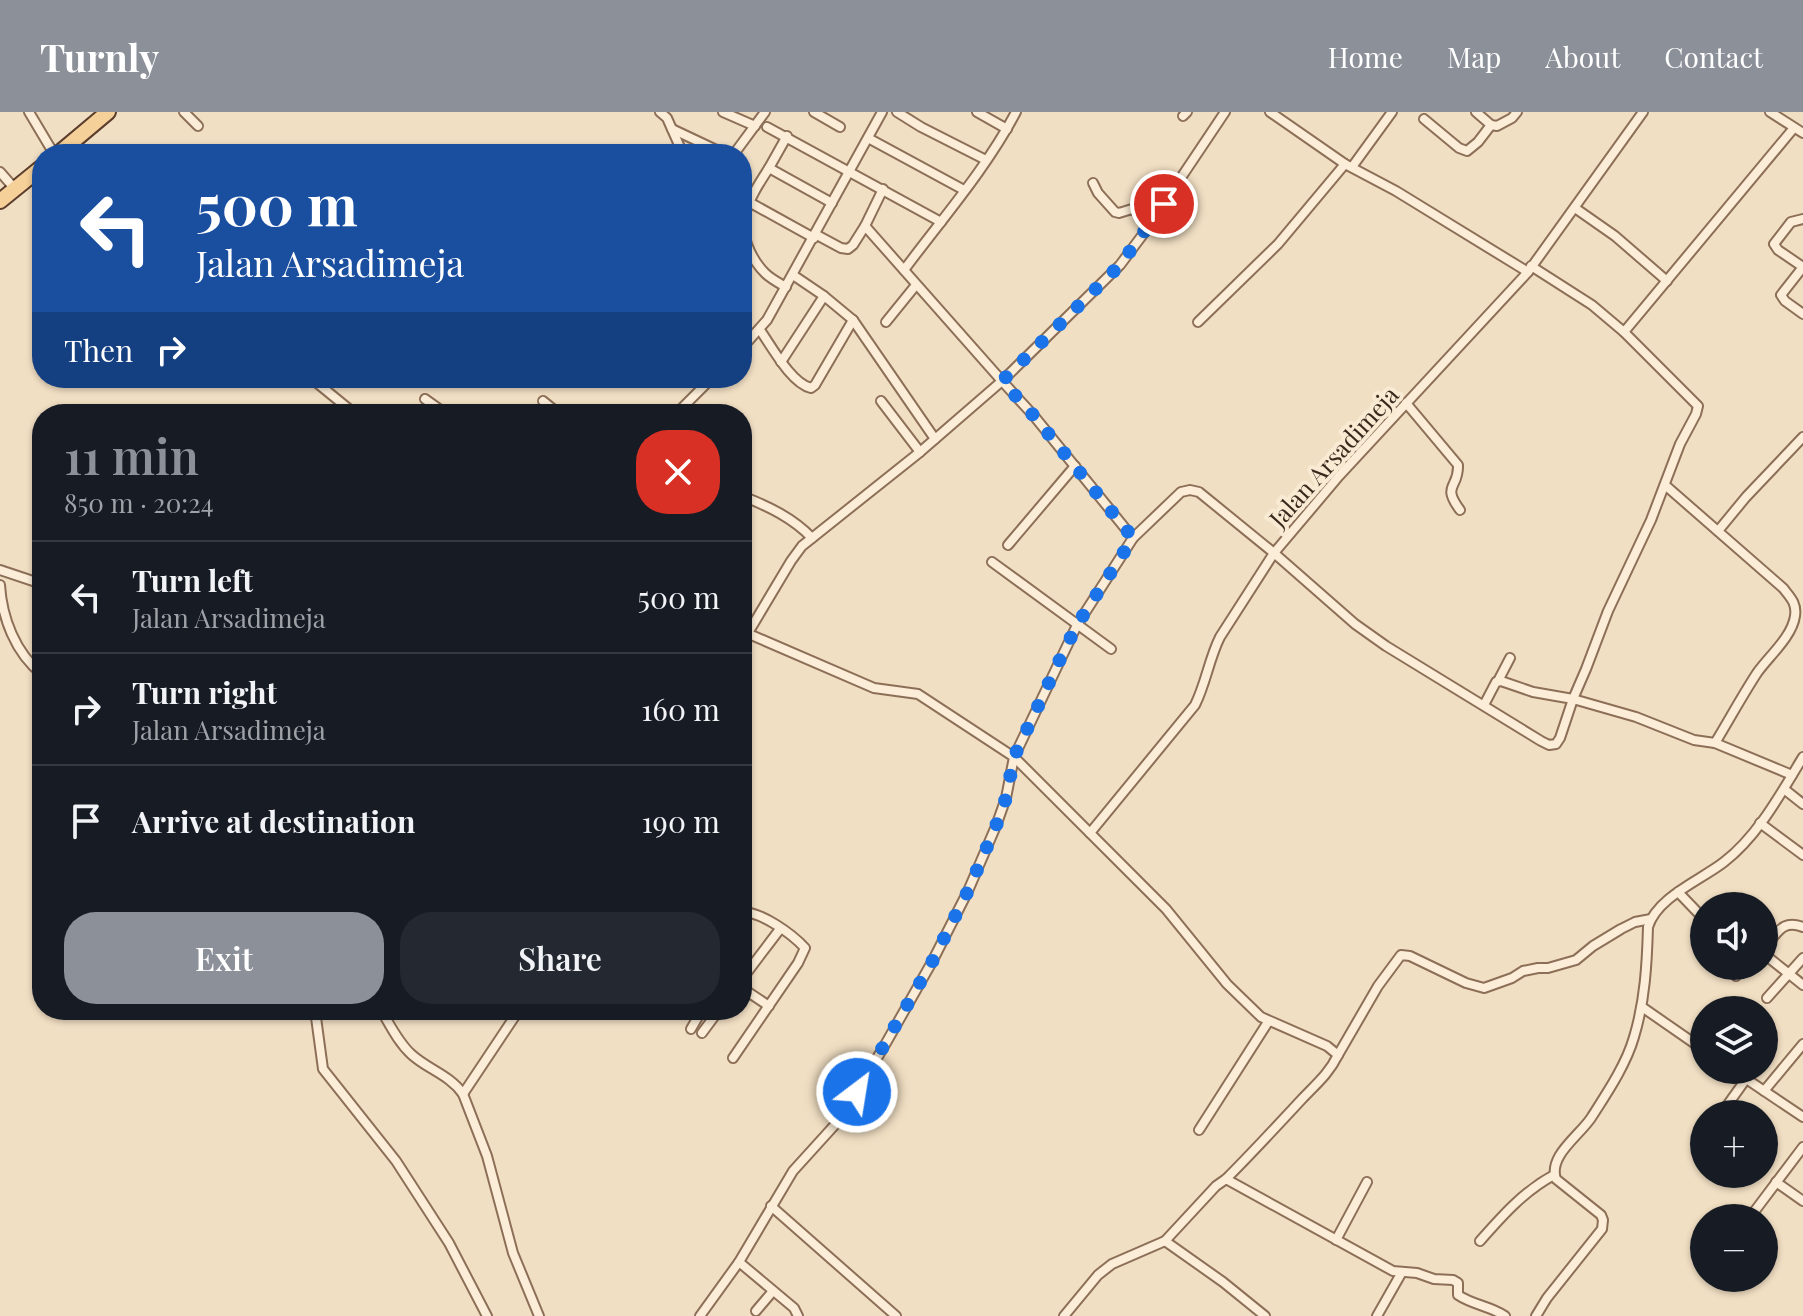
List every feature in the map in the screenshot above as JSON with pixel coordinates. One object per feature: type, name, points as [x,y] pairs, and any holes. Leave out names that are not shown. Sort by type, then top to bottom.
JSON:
[{"type":"main road","points":[[68,144],[108,112]]},
{"type":"main road","points":[[0,201],[32,175]]},
{"type":"street","points":[[29,112],[50,144]]},
{"type":"street","points":[[184,112],[198,126]]},
{"type":"street","points":[[660,112],[667,118],[679,144]]},
{"type":"street","points":[[723,112],[755,126]]},
{"type":"street","points":[[742,144],[765,112]]},
{"type":"street","points":[[814,112],[840,127]]},
{"type":"street","points":[[752,338],[793,275],[882,112]]},
{"type":"street","points":[[897,112],[986,160]]},
{"type":"street","points":[[977,112],[1007,129]]},
{"type":"street","points":[[904,270],[986,160],[1016,112]]},
{"type":"street","points":[[752,621],[802,546],[920,452],[1002,381],[1120,265],[1225,112]]},
{"type":"street","points":[[1090,833],[1195,705],[1220,637],[1274,553],[1386,646],[1541,741],[1553,745],[1559,741],[1608,611],[1651,520],[1698,406],[1624,332],[1592,305],[1348,166],[1270,112]]},
{"type":"street","points":[[1476,112],[1491,125],[1500,126],[1517,112]]},
{"type":"street","name":"Jalan Arsadimeja","points":[[1133,538],[1181,492],[1190,490],[1199,492],[1274,553],[1339,476],[1530,269],[1643,112]]},
{"type":"street","points":[[1770,112],[1803,133]]},
{"type":"street","points":[[1198,322],[1278,244],[1348,166],[1390,113]]},
{"type":"street","points":[[1424,119],[1467,151],[1491,125]]},
{"type":"street","points":[[767,127],[941,222]]},
{"type":"street","points":[[672,129],[704,144]]},
{"type":"street","points":[[1624,332],[1793,129]]},
{"type":"street","points":[[752,197],[787,136]]},
{"type":"street","points":[[868,138],[964,190]]},
{"type":"street","points":[[769,168],[832,203]]},
{"type":"street","points":[[0,172],[15,189]]},
{"type":"street","points":[[1093,183],[1115,212],[1132,209],[1152,222]]},
{"type":"street","points":[[752,204],[814,236],[848,249],[865,226],[883,189]]},
{"type":"street","points":[[1575,208],[1627,244],[1667,281]]},
{"type":"street","points":[[1803,219],[1791,222],[1774,244],[1803,268],[1781,295],[1803,314]]},
{"type":"street","points":[[700,1316],[739,1262],[793,1171],[842,1117],[932,962],[996,826],[1006,798],[1014,757],[1077,625],[1133,538],[1034,416],[865,226]]},
{"type":"street","points":[[752,253],[763,271],[786,287]]},
{"type":"street","points":[[793,275],[853,320],[935,439]]},
{"type":"street","points":[[886,322],[916,285]]},
{"type":"street","points":[[781,362],[824,296]]},
{"type":"street","points":[[760,330],[781,362],[803,385],[811,388],[853,320]]},
{"type":"street","points":[[323,388],[343,404]]},
{"type":"street","points":[[686,404],[702,388]]},
{"type":"street","points":[[425,399],[432,404]]},
{"type":"street","points":[[543,401],[547,404]]},
{"type":"street","points":[[881,401],[920,452]]},
{"type":"street","points":[[1406,403],[1458,465],[1460,470],[1450,495],[1460,510]]},
{"type":"street","points":[[1718,531],[1803,437]]},
{"type":"street","points":[[1008,545],[1075,466]]},
{"type":"street","points":[[1665,485],[1783,588],[1794,603],[1796,612],[1788,632],[1757,674],[1715,743]]},
{"type":"street","points":[[752,501],[798,524],[812,538]]},
{"type":"street","points":[[992,562],[1111,649]]},
{"type":"street","points":[[0,570],[32,581]]},
{"type":"street","points":[[0,585],[1,606],[11,632],[32,666]]},
{"type":"street","points":[[752,635],[874,688],[918,694],[1014,757],[1166,909],[1227,984],[1261,1017],[1327,1046],[1338,1055]]},
{"type":"street","points":[[1484,705],[1510,658]]},
{"type":"street","points":[[1498,681],[1636,717],[1694,740],[1715,743],[1792,775]]},
{"type":"street","points":[[1536,1316],[1604,1224],[1601,1215],[1556,1179],[1554,1170],[1560,1155],[1589,1121],[1634,1039],[1642,1007],[1651,919],[1678,892],[1724,862],[1742,845],[1784,789],[1803,757]]},
{"type":"street","points":[[1784,789],[1803,804]]},
{"type":"street","points":[[1760,823],[1803,855]]},
{"type":"street","points":[[1678,892],[1690,904]]},
{"type":"street","points":[[733,1058],[805,948],[752,913]]},
{"type":"street","points":[[1064,1316],[1098,1275],[1112,1264],[1165,1241],[1318,1084],[1378,986],[1401,955],[1484,988],[1523,971],[1576,960],[1621,929],[1651,919]]},
{"type":"street","points":[[1778,931],[1782,927],[1793,925],[1803,927]]},
{"type":"street","points":[[752,966],[780,929]]},
{"type":"street","points":[[1769,996],[1803,958]]},
{"type":"street","points":[[1778,965],[1803,985]]},
{"type":"street","points":[[752,995],[769,1006]]},
{"type":"street","points":[[1642,1007],[1690,1040]]},
{"type":"street","points":[[316,1020],[323,1069],[396,1161],[449,1243],[487,1316]]},
{"type":"street","points":[[387,1020],[412,1054],[457,1085],[463,1094],[487,1156],[513,1253],[539,1316]]},
{"type":"street","points":[[463,1094],[512,1020]]},
{"type":"street","points":[[691,1029],[696,1020]]},
{"type":"street","points":[[702,1033],[712,1020]]},
{"type":"street","points":[[1199,1130],[1268,1022]]},
{"type":"street","points":[[1764,1091],[1803,1044]]},
{"type":"street","points":[[1754,1084],[1803,1117]]},
{"type":"street","points":[[1778,1180],[1801,1153]]},
{"type":"street","points":[[1480,1241],[1514,1203],[1554,1175]]},
{"type":"street","points":[[1226,1179],[1393,1271],[1453,1280],[1458,1283],[1458,1295],[1505,1316]]},
{"type":"street","points":[[1336,1240],[1367,1182]]},
{"type":"street","points":[[1778,1183],[1803,1201]]},
{"type":"street","points":[[771,1206],[896,1316]]},
{"type":"street","points":[[1165,1241],[1265,1316]]},
{"type":"street","points":[[739,1262],[794,1308],[798,1316]]},
{"type":"street","points":[[1377,1316],[1404,1272]]},
{"type":"street","points":[[756,1311],[773,1291]]},
{"type":"route","points":[[857,1092],[932,962],[968,891],[1006,798],[1014,757],[1063,653],[1077,625],[1133,538],[1002,381],[1120,265],[1164,204]]}]
